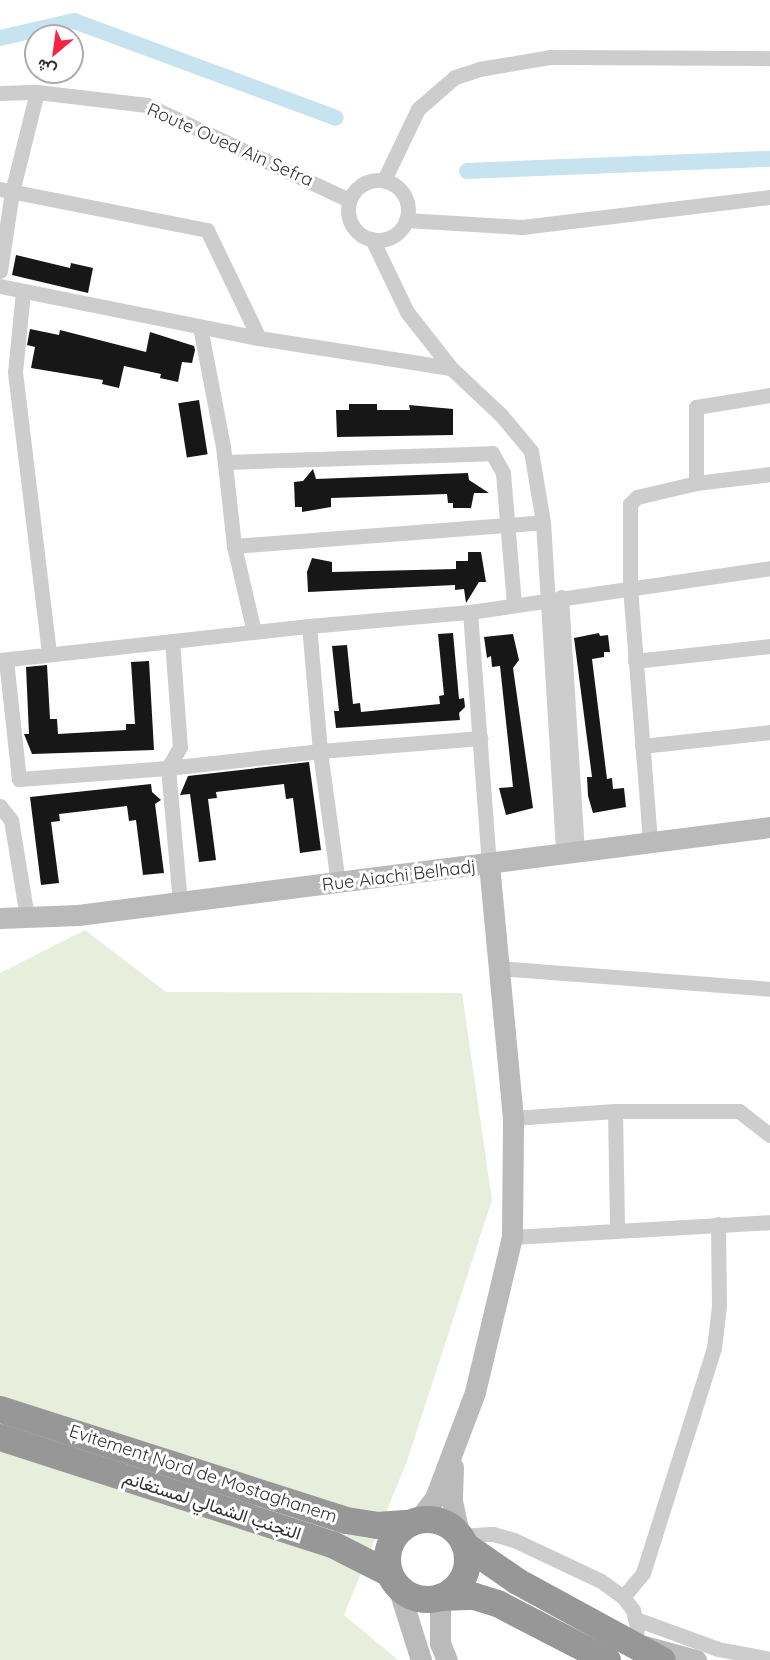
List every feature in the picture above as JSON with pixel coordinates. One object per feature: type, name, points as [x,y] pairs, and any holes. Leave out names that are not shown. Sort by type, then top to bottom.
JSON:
[{"type":"highway","name":"Evitement Nord de Mostaghanem","points":[[0,1409],[346,1520],[377,1525],[413,1521]]},
{"type":"highway","name":"التجنب الشمالي لمستغانم","points":[[0,1437],[332,1544],[393,1580]]},
{"type":"highway","points":[[607,1660],[497,1603],[474,1596],[418,1598],[393,1580],[387,1550],[391,1539],[413,1521],[441,1521],[517,1581],[636,1636],[662,1660]]},
{"type":"highway","points":[[440,1598],[464,1576],[462,1538]]},
{"type":"street","points":[[384,180],[418,109],[455,77],[479,69],[551,57],[770,58]]},
{"type":"street","points":[[0,271],[6,191],[37,92]]},
{"type":"street","name":"Route Oued Ain Sefra","points":[[0,93],[37,92],[147,105],[349,200]]},
{"type":"street","points":[[372,239],[389,238],[406,220],[404,195],[384,180],[367,182],[349,200],[352,225],[372,239],[407,312],[451,368],[501,415],[531,451],[554,598],[570,851]]},
{"type":"street","points":[[6,191],[207,230],[259,338]]},
{"type":"street","points":[[406,220],[522,227],[770,197]]},
{"type":"street","points":[[0,286],[259,338],[451,368]]},
{"type":"street","points":[[23,291],[15,372],[49,652]]},
{"type":"street","points":[[200,327],[225,462],[234,546],[254,632]]},
{"type":"street","points":[[696,483],[696,408],[770,395]]},
{"type":"street","points":[[225,462],[492,453],[503,473],[514,605]]},
{"type":"street","points":[[650,841],[630,590],[630,504],[638,497],[696,483],[770,474]]},
{"type":"street","points":[[234,546],[543,522]]},
{"type":"street","points":[[480,738],[320,751],[168,768],[19,779],[3,660],[49,652],[470,612],[770,568]]},
{"type":"street","points":[[413,1521],[435,1497],[475,1392],[512,1237],[513,1118],[489,865],[470,612]]},
{"type":"street","points":[[309,626],[320,751],[338,884]]},
{"type":"street","points":[[172,641],[180,747],[168,768],[180,903]]},
{"type":"street","points":[[635,661],[770,646]]},
{"type":"street","points":[[642,746],[770,732]]},
{"type":"street","points":[[0,806],[11,820],[27,917]]},
{"type":"street","name":"Rue Aiachi Belhadj","points":[[0,918],[180,903],[770,827]]},
{"type":"street","points":[[499,969],[770,989]]},
{"type":"street","points":[[513,1118],[615,1111],[739,1111],[770,1134]]},
{"type":"street","points":[[615,1111],[616,1229]]},
{"type":"street","points":[[512,1237],[616,1229],[770,1222]]},
{"type":"street","points":[[623,1597],[644,1573],[714,1348],[719,1306],[718,1224]]},
{"type":"street","points":[[453,1454],[452,1501],[462,1538],[493,1534],[529,1546],[601,1581],[623,1597],[636,1636],[696,1660]]},
{"type":"street","points":[[393,1580],[421,1660]]},
{"type":"street","points":[[440,1598],[440,1643],[447,1660]]},
{"type":"street","points":[[636,1636],[770,1659]]},
{"type":"green space","points":[[85,930],[166,992],[462,993],[492,1200],[407,1461],[344,1615],[398,1660],[0,1660],[0,973]]},
{"type":"building","points":[[16,255],[70,268],[71,263],[93,268],[88,293],[12,275]]},
{"type":"building","points":[[30,329],[59,335],[60,330],[146,352],[150,332],[194,346],[195,350],[192,363],[182,362],[178,382],[160,378],[161,374],[124,366],[119,388],[102,384],[103,380],[31,368],[35,347],[27,345]]},
{"type":"building","points":[[199,400],[208,454],[187,458],[178,403]]},
{"type":"building","points":[[349,404],[377,404],[377,410],[410,410],[409,405],[453,409],[453,435],[337,437],[336,410],[349,410]]},
{"type":"building","points":[[313,469],[316,479],[468,473],[469,480],[489,493],[474,493],[471,508],[453,508],[453,503],[448,503],[447,494],[331,498],[331,507],[302,512],[302,507],[295,507],[294,482],[303,481]]},
{"type":"building","points":[[468,552],[481,552],[486,582],[479,582],[466,603],[464,589],[455,590],[455,585],[308,592],[307,572],[312,558],[332,562],[332,572],[456,569],[456,561],[468,561]]},
{"type":"building","points":[[453,633],[459,699],[464,698],[465,707],[459,713],[460,720],[336,728],[334,711],[339,711],[332,646],[347,645],[353,704],[360,703],[361,712],[440,704],[439,696],[444,695],[438,634]]},
{"type":"building","points":[[599,633],[600,636],[608,635],[610,652],[604,652],[604,657],[592,659],[607,779],[612,778],[613,789],[624,788],[626,807],[593,813],[588,796],[587,777],[592,777],[574,638]]},
{"type":"building","points":[[513,634],[519,660],[513,668],[533,808],[506,815],[499,788],[513,787],[500,666],[492,667],[491,656],[487,658],[484,637]]},
{"type":"building","points":[[149,661],[154,750],[32,754],[24,734],[29,734],[26,667],[47,665],[50,719],[57,719],[58,734],[126,730],[126,724],[135,724],[131,662]]},
{"type":"building","points":[[309,762],[321,850],[300,853],[293,798],[286,799],[284,784],[216,792],[217,798],[208,799],[216,860],[199,862],[190,794],[180,795],[188,776]]},
{"type":"building","points":[[151,784],[152,792],[161,800],[155,804],[164,873],[143,875],[136,820],[129,821],[127,806],[59,814],[60,821],[51,822],[59,883],[41,885],[30,797]]},
{"type":"waterway","points":[[0,38],[74,21],[336,118]]},
{"type":"waterway","points":[[467,171],[770,159]]}]
